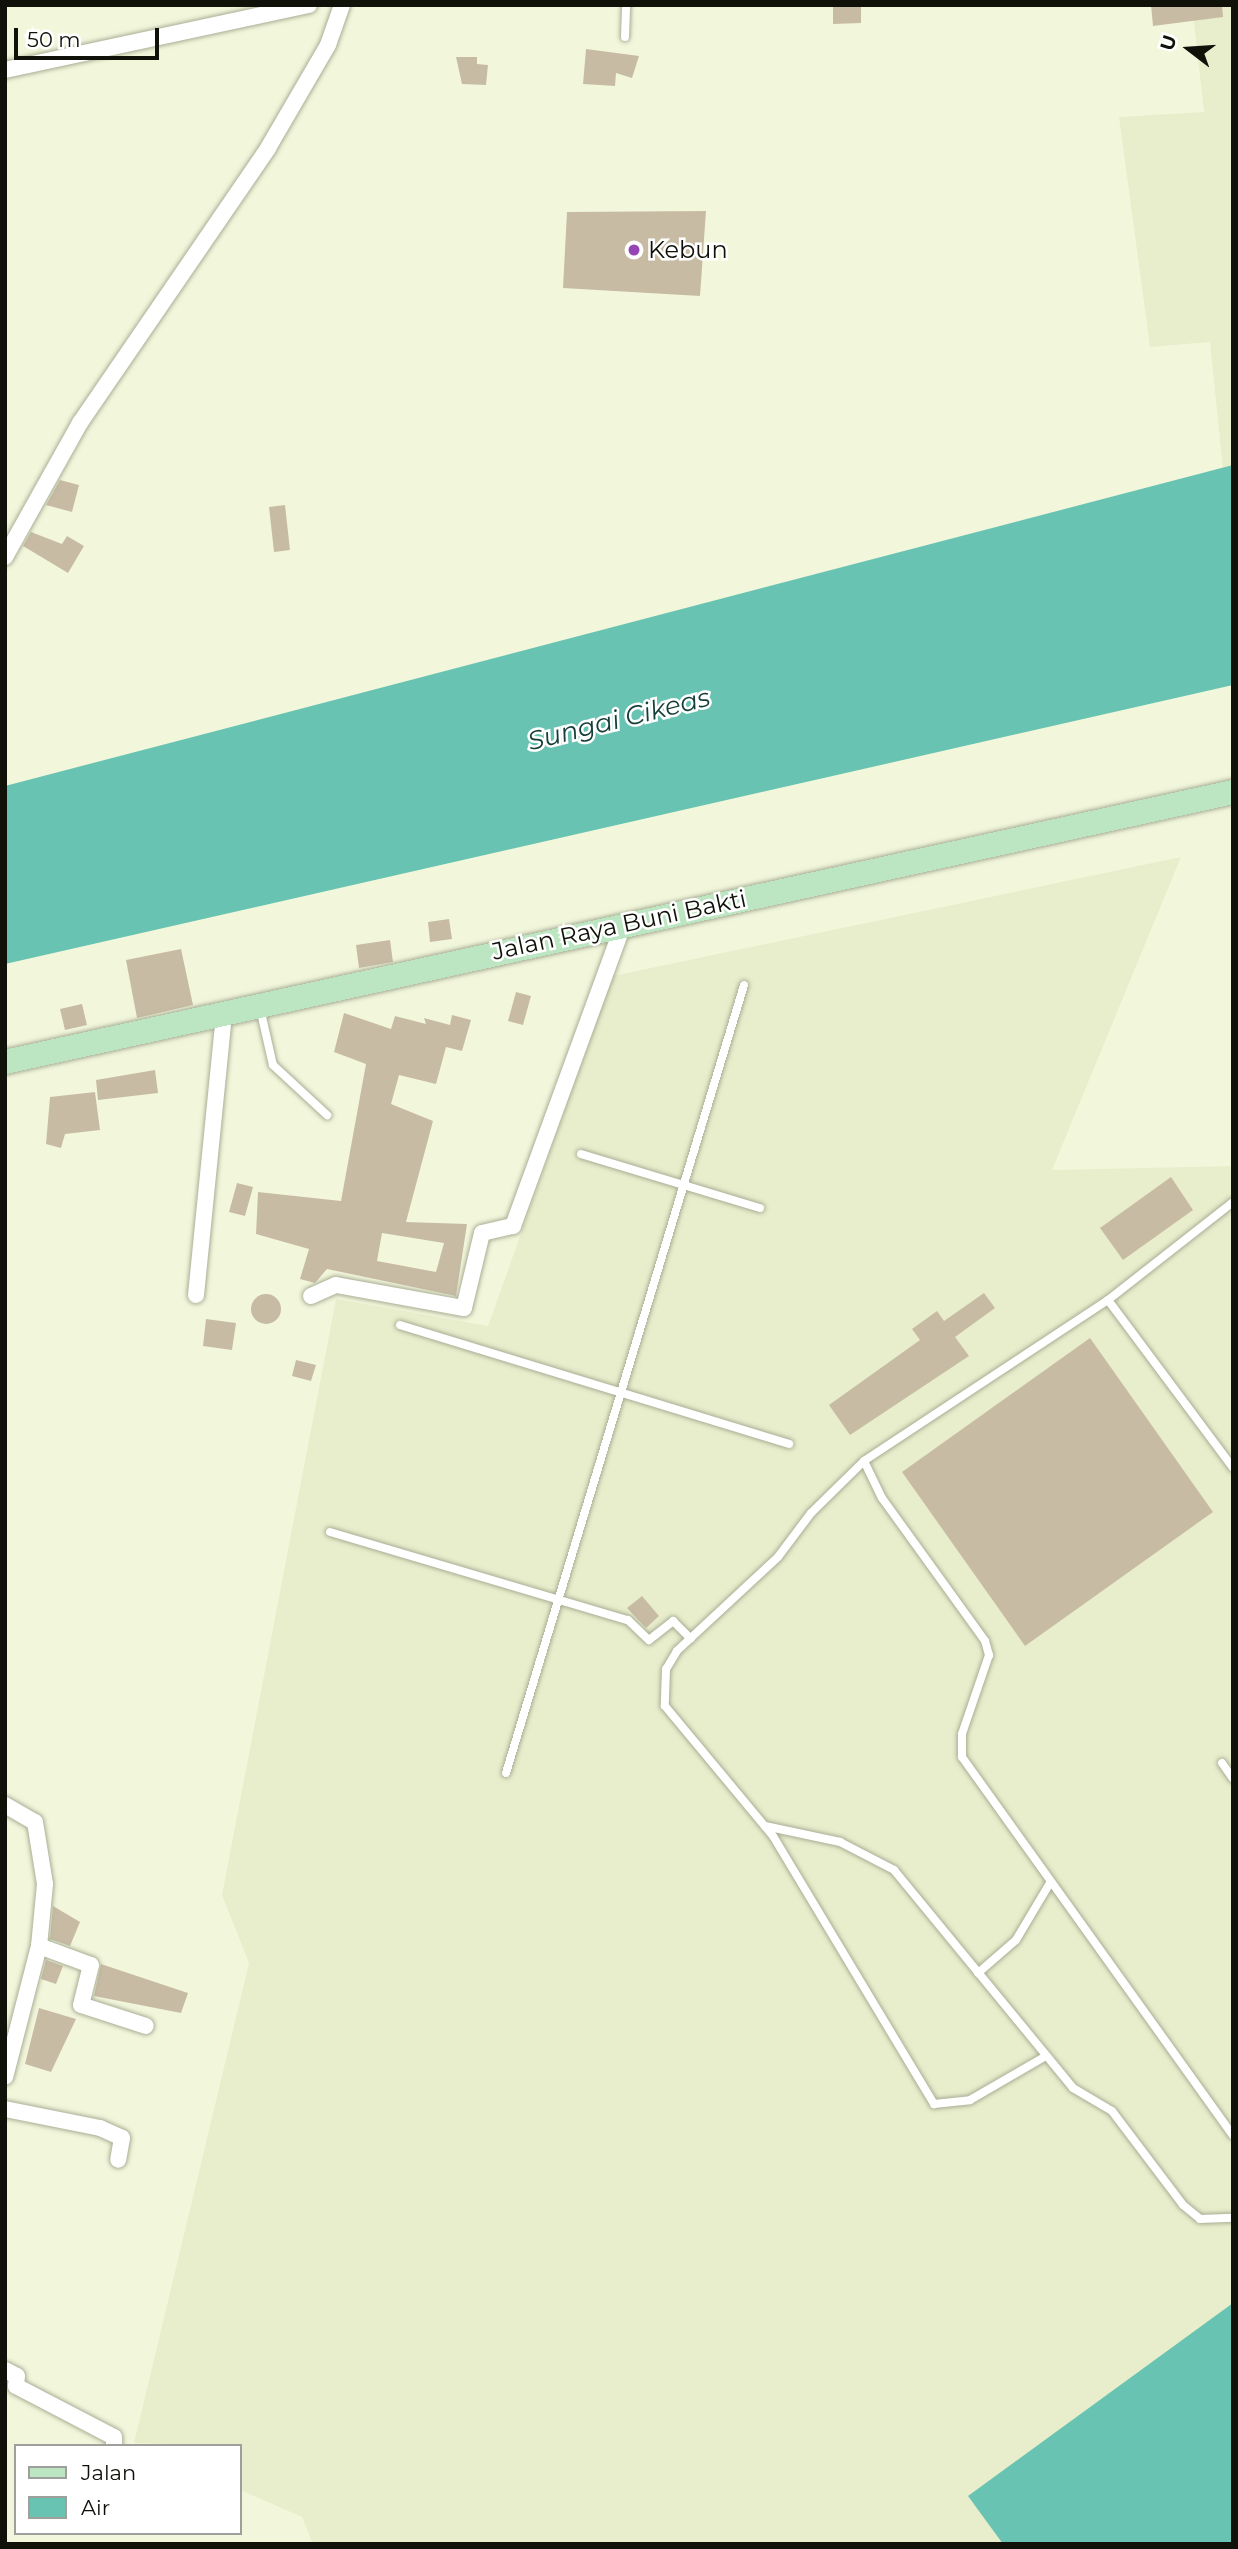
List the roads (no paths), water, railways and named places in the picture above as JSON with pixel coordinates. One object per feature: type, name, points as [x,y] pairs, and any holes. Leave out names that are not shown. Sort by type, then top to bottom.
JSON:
[{"type":"main road","name":"Jalan Raya Buni Bakti","points":[[5,1062],[1233,792]]},
{"type":"street","points":[[5,70],[309,5]]},
{"type":"street","points":[[5,556],[80,423],[268,148],[328,45],[342,5]]},
{"type":"street","points":[[311,1296],[336,1285],[464,1308],[482,1233],[513,1226],[623,925]]},
{"type":"street","points":[[196,1295],[224,1013]]},
{"type":"street","points":[[5,1805],[35,1822],[45,1884],[39,1946],[5,2077]]},
{"type":"street","points":[[39,1946],[91,1965],[81,2005],[146,2026]]},
{"type":"street","points":[[5,2109],[100,2127],[122,2138],[118,2160]]},
{"type":"street","points":[[5,2371],[17,2376],[16,2386],[114,2437],[114,2444]]},
{"type":"lane","points":[[625,37],[626,5]]},
{"type":"lane","points":[[506,1773],[744,985]]},
{"type":"lane","points":[[260,1007],[273,1065],[327,1115]]},
{"type":"lane","points":[[581,1154],[760,1208]]},
{"type":"lane","points":[[1046,2056],[970,2100],[934,2104],[765,1826],[665,1706],[666,1669],[691,1639],[778,1557],[811,1513],[864,1461],[1108,1300],[1233,1202]]},
{"type":"lane","points":[[1108,1300],[1233,1468]]},
{"type":"lane","points":[[400,1325],[789,1444]]},
{"type":"lane","points":[[864,1461],[882,1498],[985,1641],[989,1655],[962,1734],[962,1757],[1233,2134]]},
{"type":"lane","points":[[330,1532],[628,1620],[649,1640],[673,1621],[691,1639]]},
{"type":"lane","points":[[1222,1763],[1233,1779]]},
{"type":"lane","points":[[765,1826],[840,1842],[894,1870],[1073,2088],[1112,2111],[1183,2205],[1200,2219],[1233,2218]]},
{"type":"lane","points":[[978,1973],[1016,1940],[1050,1883]]},
{"type":"water","name":"Sungai Cikeas","points":[[1233,465],[1233,685],[5,964],[5,786]]},
{"type":"water","points":[[1233,2303],[1233,2544],[1003,2544],[968,2496]]},
{"type":"place","name":"Kebun","points":[[634,250]]}]
